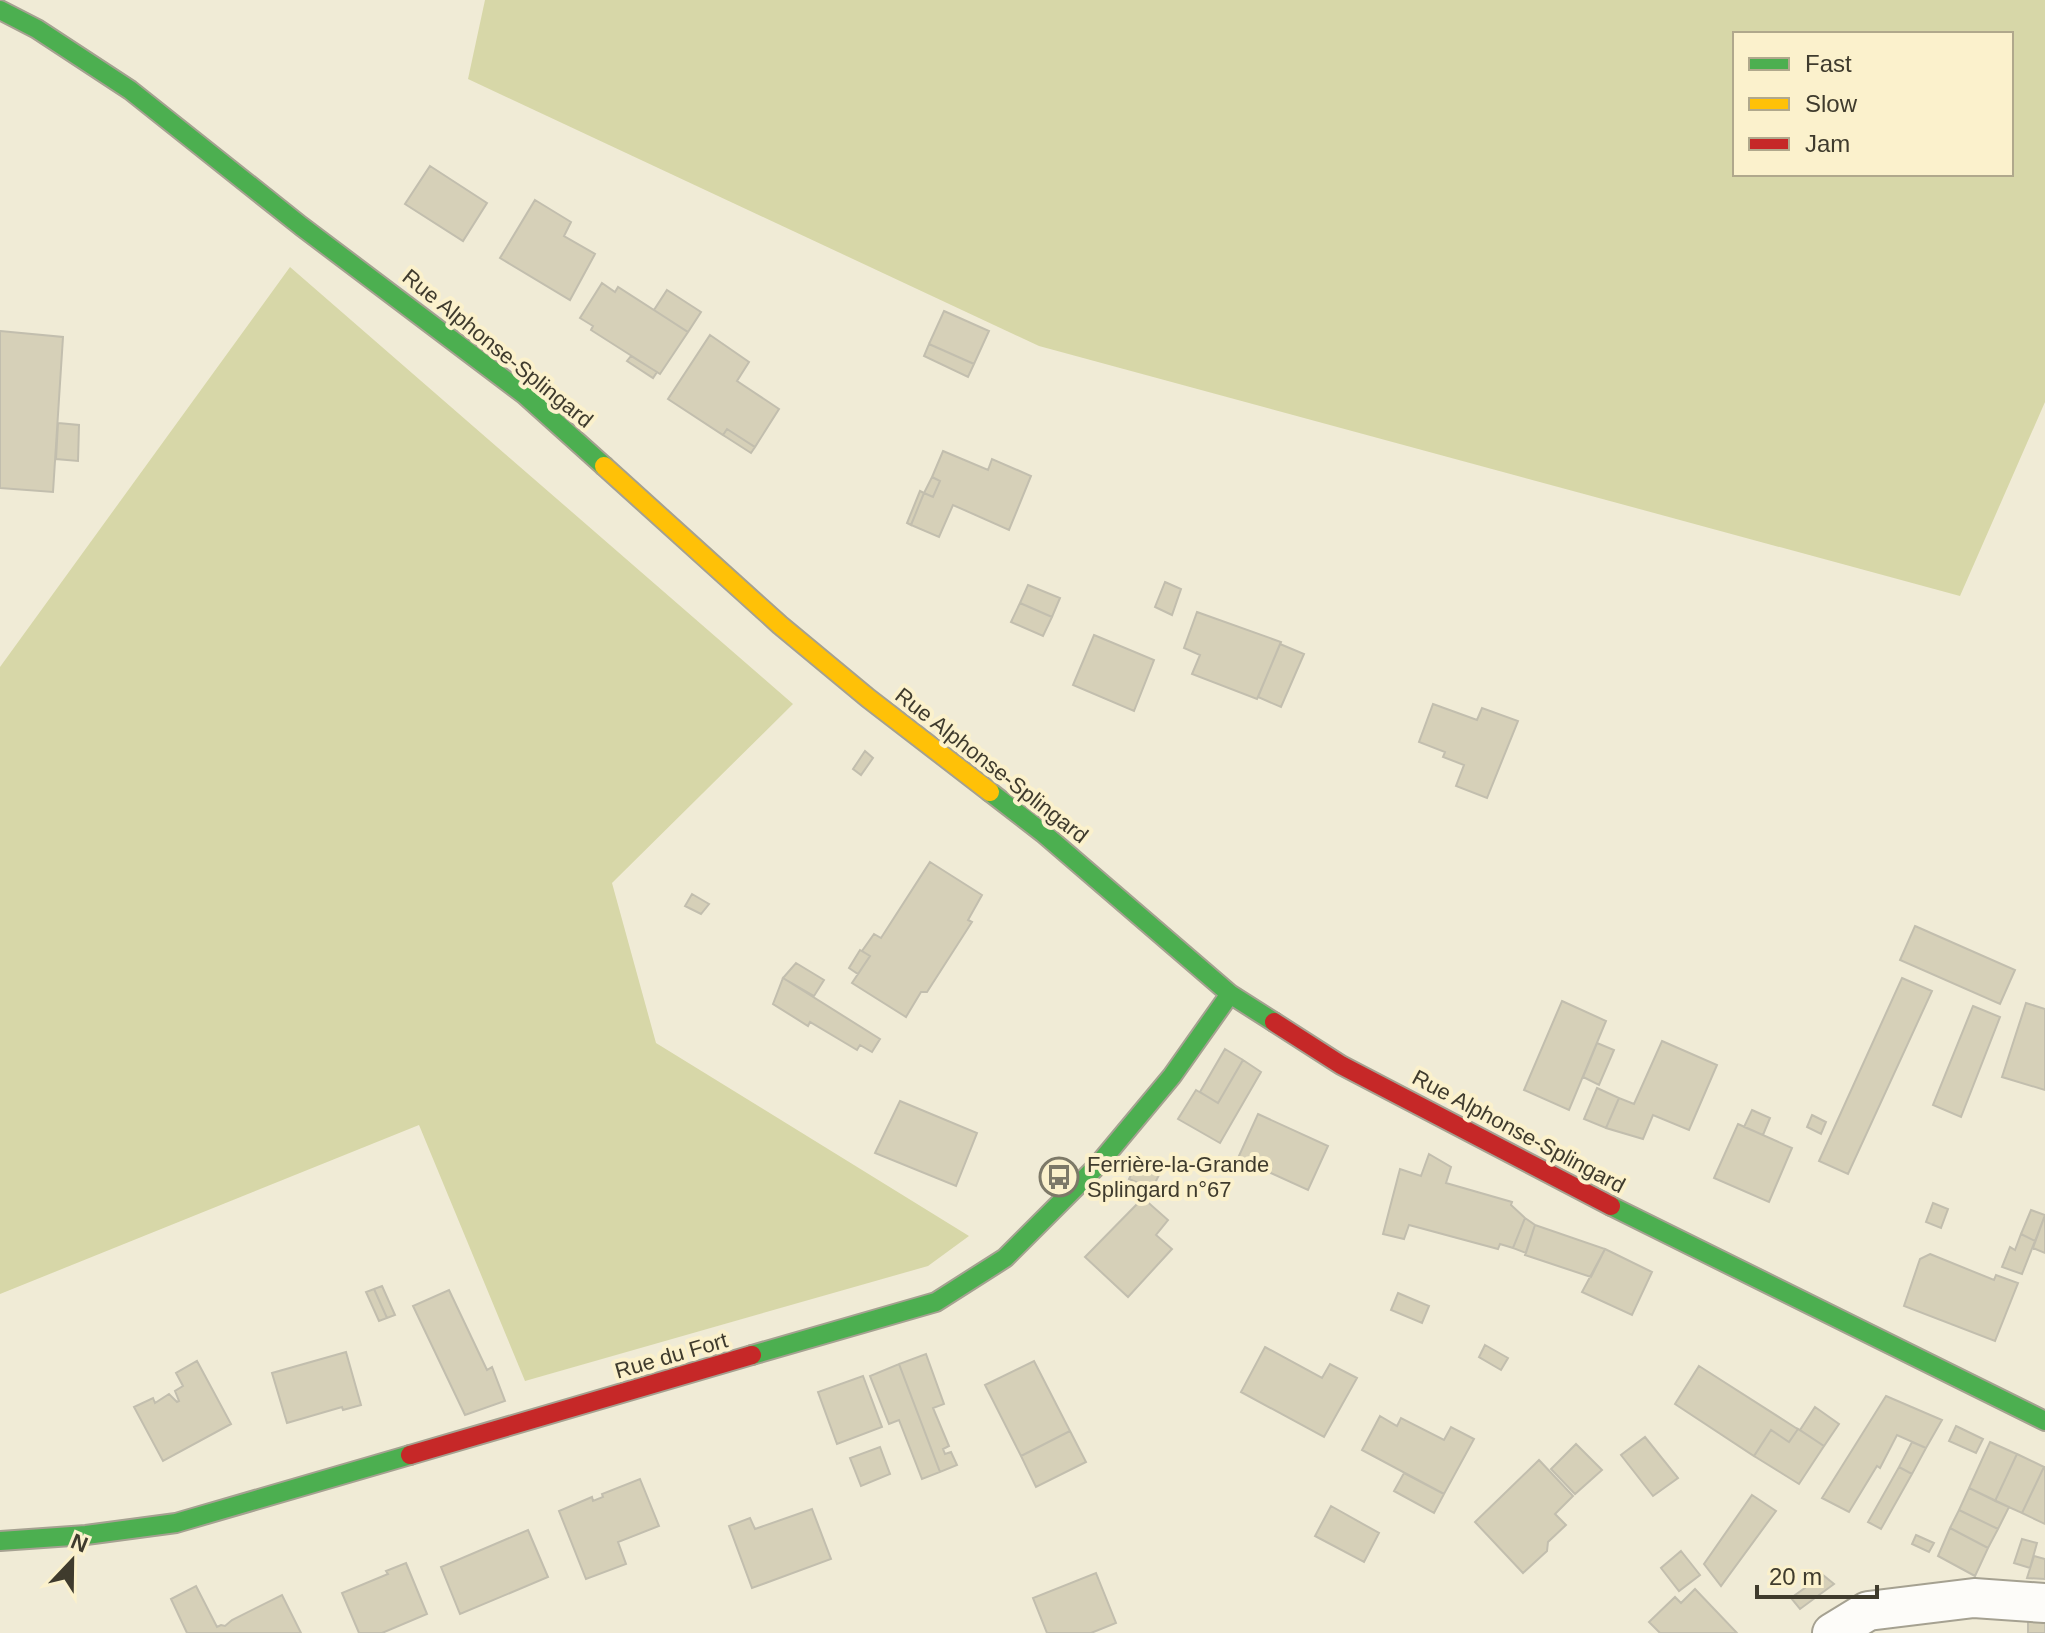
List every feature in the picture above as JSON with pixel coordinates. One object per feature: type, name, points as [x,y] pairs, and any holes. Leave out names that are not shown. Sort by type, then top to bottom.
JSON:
[{"type":"street","name":"Rue Alphonse-Splingard","points":[[0,10],[37,29],[130,90],[301,226],[525,395],[780,625],[868,698],[1043,833],[1230,994],[1341,1065],[1558,1180],[1808,1307],[2045,1421]]},
{"type":"street","name":"Rue du Fort","points":[[0,1541],[86,1535],[176,1523],[936,1302],[1005,1258],[1097,1166],[1172,1076],[1230,994]]},
{"type":"street","points":[[1832,1633],[1868,1611],[1974,1598],[2045,1603]]},
{"type":"green space","points":[[485,0],[2045,0],[2045,402],[1960,596],[1039,346],[468,79]]},
{"type":"green space","points":[[290,267],[793,704],[612,883],[656,1043],[969,1236],[928,1266],[525,1381],[419,1125],[0,1294],[0,667]]},
{"type":"building","points":[[430,166],[487,203],[463,241],[405,204]]},
{"type":"building","points":[[535,200],[571,222],[564,236],[595,254],[570,300],[500,258]]},
{"type":"building","points":[[602,283],[615,292],[618,287],[688,332],[660,374],[591,330],[593,326],[580,318]]},
{"type":"building","points":[[667,290],[701,312],[688,332],[654,310]]},
{"type":"building","points":[[944,311],[989,331],[974,364],[929,344]]},
{"type":"building","points":[[0,331],[63,337],[53,492],[0,488]]},
{"type":"building","points":[[710,335],[749,362],[737,381],[779,409],[755,447],[727,429],[723,435],[668,399]]},
{"type":"building","points":[[929,344],[974,364],[968,377],[924,356]]},
{"type":"building","points":[[631,356],[657,372],[653,378],[627,361]]},
{"type":"building","points":[[58,423],[79,425],[78,461],[56,459]]},
{"type":"building","points":[[727,429],[755,447],[751,453],[723,435]]},
{"type":"building","points":[[943,451],[988,470],[992,459],[1031,476],[1009,530],[953,505],[939,537],[911,525],[924,493],[933,497],[940,481],[932,477]]},
{"type":"building","points":[[932,477],[940,481],[933,497],[924,493]]},
{"type":"building","points":[[920,491],[924,493],[911,525],[907,523]]},
{"type":"building","points":[[1165,582],[1181,589],[1172,615],[1155,607]]},
{"type":"building","points":[[1028,585],[1060,598],[1052,617],[1020,603]]},
{"type":"building","points":[[1020,603],[1052,617],[1043,636],[1011,622]]},
{"type":"building","points":[[1197,612],[1281,642],[1257,699],[1192,674],[1200,655],[1184,648]]},
{"type":"building","points":[[1094,635],[1154,660],[1134,711],[1073,685]]},
{"type":"building","points":[[1280,644],[1304,654],[1281,707],[1258,697]]},
{"type":"building","points":[[1433,704],[1477,720],[1482,708],[1518,721],[1487,798],[1456,786],[1464,765],[1443,757],[1445,752],[1419,742]]},
{"type":"building","points":[[865,751],[873,758],[861,775],[853,769]]},
{"type":"building","points":[[930,862],[982,895],[968,920],[972,922],[927,992],[921,992],[906,1017],[852,983],[870,956],[862,951],[874,934],[881,938]]},
{"type":"building","points":[[692,894],[709,904],[701,914],[685,906]]},
{"type":"building","points":[[1915,926],[2015,970],[2000,1004],[1900,960]]},
{"type":"building","points":[[860,950],[870,956],[858,974],[849,968]]},
{"type":"building","points":[[796,963],[824,980],[814,996],[783,978]]},
{"type":"building","points":[[783,978],[880,1039],[872,1052],[860,1045],[857,1050],[810,1022],[808,1026],[773,1004]]},
{"type":"building","points":[[1902,978],[1932,991],[1848,1174],[1819,1161]]},
{"type":"building","points":[[1562,1001],[1606,1021],[1569,1110],[1524,1090]]},
{"type":"building","points":[[2026,1003],[2045,1009],[2045,1090],[2002,1077]]},
{"type":"building","points":[[1973,1006],[2000,1017],[1961,1117],[1933,1105]]},
{"type":"building","points":[[1662,1041],[1717,1065],[1689,1130],[1653,1115],[1643,1139],[1606,1128],[1619,1098],[1634,1104]]},
{"type":"building","points":[[1597,1043],[1614,1050],[1599,1085],[1583,1077]]},
{"type":"building","points":[[1225,1049],[1243,1060],[1218,1103],[1200,1092]]},
{"type":"building","points":[[1243,1060],[1261,1072],[1220,1143],[1178,1119],[1196,1090],[1218,1103]]},
{"type":"building","points":[[1597,1088],[1619,1098],[1606,1128],[1584,1119]]},
{"type":"building","points":[[900,1101],[977,1133],[956,1186],[875,1153]]},
{"type":"building","points":[[1752,1110],[1770,1118],[1763,1135],[1744,1127]]},
{"type":"building","points":[[1258,1114],[1328,1146],[1308,1190],[1238,1158]]},
{"type":"building","points":[[1812,1115],[1826,1122],[1821,1134],[1807,1127]]},
{"type":"building","points":[[1738,1124],[1792,1148],[1769,1202],[1714,1178]]},
{"type":"building","points":[[1429,1154],[1451,1167],[1446,1183],[1512,1202],[1511,1205],[1525,1218],[1513,1248],[1500,1244],[1498,1249],[1409,1225],[1404,1239],[1383,1234],[1400,1169],[1421,1176]]},
{"type":"building","points":[[1138,1160],[1161,1171],[1152,1189],[1129,1179]]},
{"type":"building","points":[[1143,1198],[1168,1220],[1156,1235],[1172,1249],[1128,1297],[1085,1257]]},
{"type":"building","points":[[1933,1203],[1948,1209],[1941,1228],[1926,1222]]},
{"type":"building","points":[[2031,1210],[2045,1215],[2035,1241],[2021,1234]]},
{"type":"building","points":[[1525,1218],[1535,1225],[1526,1253],[1513,1248]]},
{"type":"building","points":[[2045,1218],[2045,1253],[2033,1248]]},
{"type":"building","points":[[1535,1225],[1605,1249],[1591,1277],[1525,1255]]},
{"type":"building","points":[[2021,1234],[2035,1241],[2022,1274],[2002,1267],[2010,1247],[2015,1250]]},
{"type":"building","points":[[1605,1249],[1652,1272],[1632,1315],[1582,1292]]},
{"type":"building","points":[[1930,1254],[1994,1280],[1996,1275],[2018,1283],[1995,1341],[1904,1306],[1920,1259]]},
{"type":"building","points":[[382,1286],[395,1315],[387,1318],[374,1289]]},
{"type":"building","points":[[374,1289],[387,1318],[379,1321],[366,1292]]},
{"type":"building","points":[[449,1290],[487,1370],[492,1367],[505,1401],[465,1415],[413,1306]]},
{"type":"building","points":[[1398,1293],[1429,1306],[1422,1323],[1391,1310]]},
{"type":"building","points":[[1485,1345],[1508,1358],[1501,1370],[1479,1357]]},
{"type":"building","points":[[1265,1347],[1322,1378],[1330,1364],[1357,1378],[1324,1437],[1241,1392]]},
{"type":"building","points":[[346,1352],[361,1405],[343,1410],[342,1407],[287,1423],[272,1373]]},
{"type":"building","points":[[926,1354],[944,1404],[933,1408],[949,1446],[943,1449],[945,1454],[951,1452],[957,1465],[940,1472],[899,1364]]},
{"type":"building","points":[[197,1361],[231,1424],[163,1461],[134,1407],[153,1398],[155,1403],[169,1394],[179,1401],[175,1391],[183,1386],[176,1373]]},
{"type":"building","points":[[1034,1361],[1070,1431],[1021,1456],[985,1385]]},
{"type":"building","points":[[899,1364],[940,1472],[922,1479],[899,1420],[889,1424],[870,1376]]},
{"type":"building","points":[[1699,1366],[1798,1429],[1789,1442],[1771,1430],[1754,1456],[1675,1404]]},
{"type":"building","points":[[863,1376],[882,1427],[837,1444],[818,1392]]},
{"type":"building","points":[[1886,1396],[1942,1420],[1926,1448],[1897,1435],[1880,1468],[1877,1466],[1849,1512],[1822,1498]]},
{"type":"building","points":[[1815,1407],[1839,1424],[1824,1446],[1800,1430]]},
{"type":"building","points":[[1380,1416],[1397,1426],[1401,1418],[1444,1440],[1451,1427],[1474,1439],[1444,1494],[1362,1450]]},
{"type":"building","points":[[1956,1426],[1983,1439],[1976,1453],[1949,1441]]},
{"type":"building","points":[[1798,1429],[1824,1446],[1799,1484],[1754,1456],[1771,1430],[1789,1442]]},
{"type":"building","points":[[1070,1431],[1086,1462],[1036,1487],[1021,1456]]},
{"type":"building","points":[[1645,1437],[1678,1478],[1653,1496],[1621,1455]]},
{"type":"building","points":[[1912,1442],[1926,1448],[1912,1474],[1899,1467]]},
{"type":"building","points":[[1990,1442],[2017,1454],[1995,1501],[1969,1488]]},
{"type":"building","points":[[1576,1444],[1602,1470],[1575,1494],[1551,1469]]},
{"type":"building","points":[[880,1447],[890,1474],[861,1486],[850,1458]]},
{"type":"building","points":[[2017,1454],[2044,1467],[2022,1513],[1995,1501]]},
{"type":"building","points":[[1539,1460],[1573,1496],[1555,1514],[1566,1525],[1548,1542],[1547,1551],[1523,1573],[1475,1522]]},
{"type":"building","points":[[1899,1467],[1912,1474],[1881,1529],[1868,1522]]},
{"type":"building","points":[[2045,1467],[2045,1524],[2022,1513]]},
{"type":"building","points":[[1404,1473],[1444,1494],[1434,1513],[1394,1491]]},
{"type":"building","points":[[640,1479],[659,1526],[618,1542],[626,1564],[586,1579],[559,1511],[592,1497],[593,1501],[603,1497],[602,1494]]},
{"type":"building","points":[[1969,1488],[2009,1507],[1998,1529],[1959,1510]]},
{"type":"building","points":[[1752,1495],[1776,1511],[1721,1586],[1704,1564]]},
{"type":"building","points":[[1331,1506],[1379,1533],[1364,1562],[1315,1536]]},
{"type":"building","points":[[812,1509],[831,1559],[752,1588],[729,1526],[750,1518],[755,1529]]},
{"type":"building","points":[[1959,1510],[1998,1529],[1988,1548],[1950,1528]]},
{"type":"building","points":[[1950,1528],[1988,1548],[1975,1576],[1938,1556]]},
{"type":"building","points":[[528,1530],[548,1577],[460,1614],[441,1567]]},
{"type":"building","points":[[1916,1535],[1934,1543],[1929,1552],[1912,1544]]},
{"type":"building","points":[[2022,1539],[2037,1543],[2030,1568],[2014,1563]]},
{"type":"building","points":[[1681,1551],[1700,1575],[1679,1591],[1661,1568]]},
{"type":"building","points":[[2034,1556],[2045,1559],[2045,1579],[2027,1578]]},
{"type":"building","points":[[406,1563],[427,1614],[382,1633],[359,1633],[342,1593]]},
{"type":"building","points":[[1096,1573],[1116,1623],[1091,1633],[1047,1633],[1033,1598]]},
{"type":"building","points":[[1823,1575],[1834,1584],[1800,1609],[1791,1598]]},
{"type":"building","points":[[196,1586],[217,1627],[225,1626],[282,1595],[301,1633],[187,1633],[171,1599]]},
{"type":"building","points":[[1695,1589],[1737,1633],[1660,1633],[1649,1622],[1675,1597],[1681,1603]]},
{"type":"building","points":[[2028,1619],[2045,1623],[2045,1633],[2028,1633]]},
{"type":"traffic: fast","points":[[0,10],[37,29],[130,90],[301,226],[525,395],[604,466]]},
{"type":"traffic: fast","points":[[990,792],[1043,833],[1230,994],[1274,1022]]},
{"type":"traffic: fast","points":[[752,1355],[936,1302],[1005,1258],[1097,1166],[1172,1076],[1230,994]]},
{"type":"traffic: fast","points":[[1611,1206],[2045,1421]]},
{"type":"traffic: fast","points":[[0,1541],[86,1535],[176,1523],[410,1455]]},
{"type":"traffic: slow","points":[[604,466],[780,625],[990,792]]},
{"type":"traffic: jam","points":[[1274,1022],[1341,1065],[1611,1206]]},
{"type":"traffic: jam","points":[[410,1455],[752,1355]]},
{"type":"place","name":"Ferrière-la-Grande Splingard n°67","points":[[1059,1177]]}]
